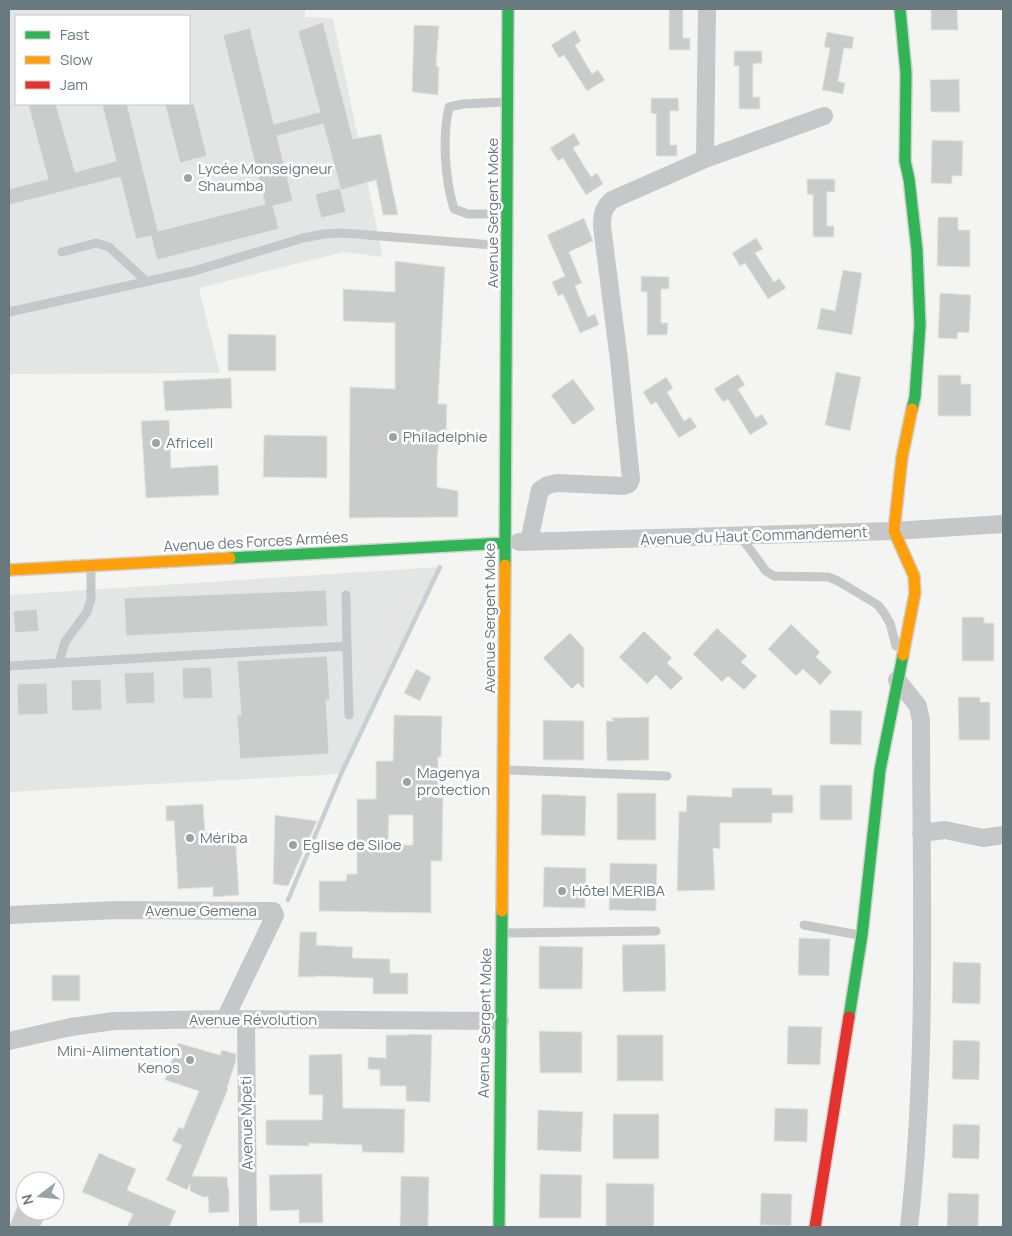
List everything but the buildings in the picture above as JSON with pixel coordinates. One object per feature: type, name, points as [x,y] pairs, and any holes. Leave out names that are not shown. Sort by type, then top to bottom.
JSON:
[{"type":"street","name":"Avenue Sergent Moke","points":[[499,1227],[508,246],[508,9]]},
{"type":"street","points":[[705,159],[707,9]]},
{"type":"street","points":[[815,1227],[862,935],[880,770],[900,661],[915,593],[914,576],[894,532],[902,457],[915,397],[920,325],[916,242],[909,179],[905,161],[906,73],[900,9]]},
{"type":"street","points":[[529,541],[540,490],[548,485],[557,483],[624,486],[629,484],[631,479],[619,360],[602,226],[602,214],[606,205],[612,200],[705,159],[824,116]]},
{"type":"street","name":"Avenue du Haut Commandement","points":[[505,543],[894,532],[1003,524]]},
{"type":"street","name":"Avenue des Forces Armées","points":[[9,570],[505,543]]},
{"type":"street","points":[[897,680],[918,706],[920,714],[922,1047],[914,1186],[909,1227]]},
{"type":"street","points":[[921,833],[945,830],[982,838],[1003,835]]},
{"type":"street","name":"Avenue Gemena","points":[[9,915],[117,910],[273,911],[275,915],[225,1019]]},
{"type":"street","name":"Avenue Révolution","points":[[9,1041],[94,1023],[225,1019],[500,1021]]},
{"type":"street","name":"Avenue Mpeti","points":[[246,1020],[248,1227]]},
{"type":"lane","points":[[508,102],[463,104],[449,107],[445,126],[448,191],[454,209],[468,214],[508,214]]},
{"type":"lane","points":[[9,312],[194,271],[303,238],[324,234],[343,233],[508,246]]},
{"type":"lane","points":[[62,252],[96,243],[109,247],[147,282]]},
{"type":"lane","points":[[741,537],[766,571],[774,576],[828,578],[838,581],[878,606],[890,624],[900,661]]},
{"type":"lane","points":[[59,662],[65,642],[87,612],[91,599],[91,566]]},
{"type":"lane","points":[[346,595],[349,715]]},
{"type":"lane","points":[[9,666],[347,646]]},
{"type":"lane","points":[[504,770],[667,776]]},
{"type":"lane","points":[[804,925],[862,935]]},
{"type":"lane","points":[[501,933],[656,931]]},
{"type":"shaded area","name":"Lycée Monseigneur Shaumba","points":[[9,9],[305,9],[305,17],[333,18],[383,257],[344,252],[199,288],[220,373],[9,374]]},
{"type":"shaded area","points":[[440,567],[341,774],[9,792],[9,595]]},
{"type":"waterway","points":[[288,900],[341,774],[440,567]]},
{"type":"traffic: fast","points":[[505,565],[508,9]]},
{"type":"traffic: fast","points":[[900,9],[906,73],[905,161],[909,179],[917,250],[920,325],[915,397],[912,409]]},
{"type":"traffic: fast","points":[[230,558],[505,543]]},
{"type":"traffic: fast","points":[[849,1017],[862,935],[880,770],[903,655]]},
{"type":"traffic: fast","points":[[499,1227],[502,911]]},
{"type":"traffic: slow","points":[[903,655],[915,593],[914,576],[894,531],[902,457],[912,409]]},
{"type":"traffic: slow","points":[[9,570],[230,558]]},
{"type":"traffic: slow","points":[[502,911],[505,565]]},
{"type":"traffic: jam","points":[[815,1227],[849,1017]]},
{"type":"place","name":"Lycée Monseigneur Shaumba","points":[[188,178]]},
{"type":"place","name":"Philadelphie","points":[[393,437]]},
{"type":"place","name":"Africell","points":[[156,443]]},
{"type":"place","name":"Magenya protection","points":[[407,782]]},
{"type":"place","name":"Mériba","points":[[190,838]]},
{"type":"place","name":"Eglise de Siloe","points":[[293,845]]},
{"type":"place","name":"Hôtel MERIBA","points":[[562,891]]},
{"type":"place","name":"Mini-Alimentation Kenos","points":[[190,1060]]}]
